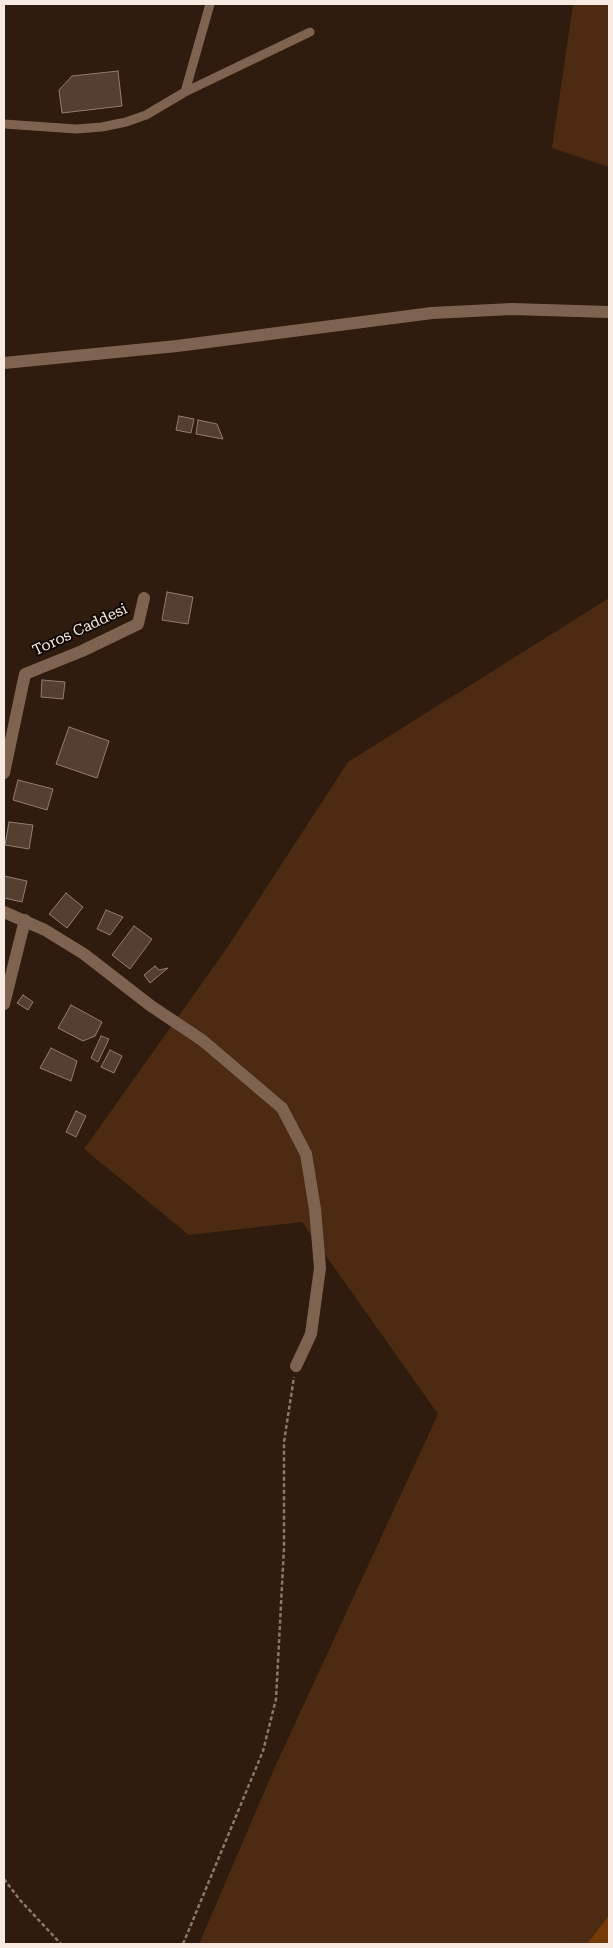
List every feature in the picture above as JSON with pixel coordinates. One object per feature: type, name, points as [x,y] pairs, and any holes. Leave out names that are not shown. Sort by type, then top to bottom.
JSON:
[{"type":"street","points":[[4,363],[177,346],[432,313],[512,309],[609,312]]},
{"type":"street","name":"Toros Caddesi","points":[[4,773],[25,674],[82,651],[138,624],[144,598]]},
{"type":"street","points":[[4,912],[45,930],[84,954],[151,1006],[202,1040],[282,1108],[306,1154],[315,1209],[320,1268],[311,1334],[296,1366]]},
{"type":"street","points":[[4,1004],[24,920]]},
{"type":"lane","points":[[185,92],[210,4]]},
{"type":"lane","points":[[4,124],[76,130],[102,127],[146,115],[185,92],[310,32]]},
{"type":"path","points":[[183,1944],[263,1751],[276,1700],[284,1548],[284,1442],[296,1366]]},
{"type":"path","points":[[4,1879],[20,1900],[61,1944]]},
{"type":"shaded area","points":[[573,4],[609,4],[609,167],[552,148]]},
{"type":"shaded area","points":[[609,598],[609,1915],[587,1944],[199,1944],[274,1769],[438,1414],[302,1222],[189,1235],[84,1149],[227,948],[348,762]]},
{"type":"shaded area","points":[[609,1915],[609,1944],[587,1944]]},
{"type":"building","points":[[118,71],[122,106],[62,113],[59,90],[72,76]]},
{"type":"building","points":[[179,416],[194,419],[191,433],[176,430]]},
{"type":"building","points":[[198,420],[217,424],[223,439],[196,434]]},
{"type":"building","points":[[167,592],[193,597],[188,624],[162,620]]},
{"type":"building","points":[[42,680],[65,682],[63,699],[41,697]]},
{"type":"building","points":[[69,727],[109,741],[97,778],[56,764]]},
{"type":"building","points":[[18,780],[53,789],[47,810],[13,800]]},
{"type":"building","points":[[9,822],[33,825],[29,849],[5,845]]},
{"type":"building","points":[[4,876],[27,881],[22,902],[4,898]]},
{"type":"building","points":[[66,893],[83,907],[67,928],[49,914]]},
{"type":"building","points":[[106,910],[123,917],[110,935],[97,929]]},
{"type":"building","points":[[134,926],[152,939],[130,969],[112,955]]},
{"type":"building","points":[[155,966],[159,970],[168,968],[150,983],[144,975]]},
{"type":"building","points":[[23,995],[33,1002],[28,1010],[17,1003]]},
{"type":"building","points":[[71,1005],[102,1022],[95,1036],[83,1041],[58,1028]]},
{"type":"building","points":[[101,1036],[109,1039],[98,1062],[91,1058]]},
{"type":"building","points":[[51,1048],[77,1061],[71,1081],[40,1068]]},
{"type":"building","points":[[110,1050],[122,1056],[114,1073],[101,1067]]},
{"type":"building","points":[[76,1111],[86,1116],[76,1137],[66,1132]]}]
